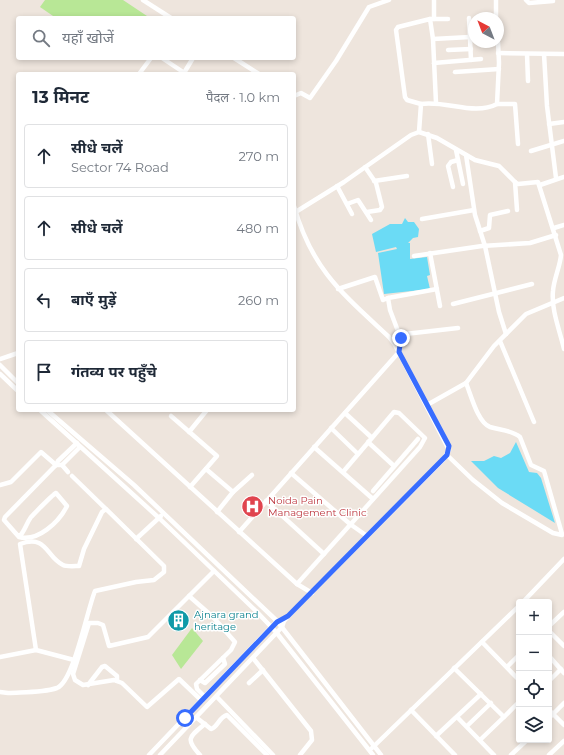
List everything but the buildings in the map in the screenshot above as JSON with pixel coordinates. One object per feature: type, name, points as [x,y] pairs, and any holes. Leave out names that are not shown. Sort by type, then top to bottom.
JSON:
[{"type":"street","points":[[143,0],[168,16]]},
{"type":"street","points":[[296,95],[301,93],[310,98],[336,61],[369,7],[389,0]]},
{"type":"street","points":[[434,0],[432,19],[436,103]]},
{"type":"street","points":[[496,0],[496,12]]},
{"type":"street","points":[[526,0],[529,3],[553,1]]},
{"type":"street","points":[[448,19],[432,19],[398,28],[396,30],[405,97],[407,100],[421,104],[436,103],[473,108],[498,104],[515,104],[518,144]]},
{"type":"street","points":[[433,39],[468,37]]},
{"type":"street","points":[[498,48],[498,104]]},
{"type":"street","points":[[448,50],[471,49],[471,60]]},
{"type":"street","points":[[498,53],[564,54]]},
{"type":"street","points":[[527,54],[528,80]]},
{"type":"street","points":[[544,54],[556,178]]},
{"type":"street","points":[[434,63],[481,59]]},
{"type":"street","points":[[140,72],[150,60]]},
{"type":"street","points":[[165,60],[183,72]]},
{"type":"street","points":[[186,72],[192,60]]},
{"type":"street","points":[[237,60],[256,72]]},
{"type":"street","points":[[455,72],[499,68]]},
{"type":"street","points":[[419,132],[421,104]]},
{"type":"street","points":[[550,124],[564,122]]},
{"type":"street","points":[[296,212],[411,135],[419,132],[428,134],[466,156],[499,166],[518,184],[535,181],[540,185],[544,204],[554,228],[561,255],[554,282],[553,302],[564,349]]},
{"type":"street","points":[[428,134],[432,164]]},
{"type":"street","points":[[531,151],[564,142]]},
{"type":"street","points":[[456,150],[463,184]]},
{"type":"street","points":[[466,156],[474,210],[485,246],[494,293],[506,334]]},
{"type":"street","points":[[452,187],[448,166],[458,160]]},
{"type":"street","points":[[365,167],[377,186],[381,209],[368,212]]},
{"type":"street","points":[[374,181],[407,176]]},
{"type":"street","points":[[540,185],[556,178],[564,177]]},
{"type":"street","points":[[515,182],[517,210]]},
{"type":"street","points":[[337,186],[352,214]]},
{"type":"street","points":[[347,204],[358,200],[368,212],[371,220]]},
{"type":"street","points":[[422,219],[474,210]]},
{"type":"street","points":[[480,231],[489,228],[490,215],[508,211]]},
{"type":"street","points":[[149,755],[277,622],[288,616],[312,593],[447,455],[449,446],[399,352],[389,337],[356,308],[338,289],[317,261],[296,215]]},
{"type":"street","points":[[554,228],[564,225]]},
{"type":"street","points":[[414,256],[485,246],[530,243],[556,235]]},
{"type":"street","points":[[430,253],[440,306]]},
{"type":"street","points":[[560,263],[564,267]]},
{"type":"street","points":[[338,289],[375,277],[383,300],[437,289]]},
{"type":"street","points":[[453,304],[532,284]]},
{"type":"street","points":[[239,532],[399,352],[401,338],[390,310],[388,298]]},
{"type":"street","points":[[427,406],[466,383],[482,360],[526,314],[564,298]]},
{"type":"street","points":[[401,338],[404,334],[458,328]]},
{"type":"street","points":[[500,341],[534,422]]},
{"type":"street","points":[[0,359],[16,354]]},
{"type":"street","points":[[0,365],[16,382]]},
{"type":"street","points":[[0,374],[16,389]]},
{"type":"street","points":[[447,455],[472,480],[502,502],[553,533],[563,535],[544,471],[531,464],[520,437],[516,434],[490,427],[481,421],[466,383]]},
{"type":"street","points":[[42,412],[159,518],[276,632],[373,755]]},
{"type":"street","points":[[50,412],[134,485],[282,627],[381,755]]},
{"type":"street","points":[[108,412],[296,584],[312,593]]},
{"type":"street","points":[[189,432],[205,412]]},
{"type":"street","points":[[296,584],[400,470],[424,442],[425,438],[396,412],[392,414],[342,472]]},
{"type":"street","points":[[345,413],[369,440],[400,470]]},
{"type":"street","points":[[171,416],[217,456],[190,486]]},
{"type":"street","points":[[331,428],[358,454]]},
{"type":"street","points":[[372,491],[418,439]]},
{"type":"street","points":[[19,537],[25,530],[31,517],[44,506],[49,498],[54,494],[59,495],[67,506],[58,519],[43,532],[30,538],[19,537],[6,523],[5,517],[59,465],[58,461],[78,445]]},
{"type":"street","points":[[314,448],[373,500]]},
{"type":"street","points":[[0,485],[11,482],[41,452],[70,474],[164,566],[164,572],[154,580],[136,582],[95,591],[74,660],[65,680],[58,687],[8,693],[0,692]]},
{"type":"street","points":[[206,469],[233,492]]},
{"type":"street","points":[[291,472],[350,524],[367,536]]},
{"type":"street","points":[[218,512],[233,492],[252,475]]},
{"type":"street","points":[[266,501],[324,554]]},
{"type":"street","points":[[36,650],[20,544],[34,542],[41,543],[63,565],[79,566],[84,549],[102,512],[106,509]]},
{"type":"street","points":[[136,539],[163,513]]},
{"type":"street","points":[[526,599],[564,559]]},
{"type":"street","points":[[559,565],[563,570]]},
{"type":"street","points":[[204,699],[178,679],[148,707],[122,683],[114,680],[83,685],[75,680],[73,674],[89,624],[98,622],[102,625],[109,646],[148,637],[214,571]]},
{"type":"street","points":[[189,596],[234,638],[235,645],[223,658],[225,664],[206,683],[200,680],[196,684],[195,691]]},
{"type":"street","points":[[370,750],[516,609]]},
{"type":"street","points":[[552,623],[564,612]]},
{"type":"street","points":[[160,755],[197,718],[282,627],[288,616]]},
{"type":"street","points":[[552,634],[564,646]]},
{"type":"street","points":[[482,642],[516,677]]},
{"type":"street","points":[[0,657],[36,650],[74,660]]},
{"type":"street","points":[[253,658],[311,731],[312,740],[300,755]]},
{"type":"street","points":[[507,667],[516,658]]},
{"type":"street","points":[[552,659],[562,671],[552,679]]},
{"type":"street","points":[[88,685],[102,667],[105,666],[117,676],[117,681]]},
{"type":"street","points":[[454,668],[504,716]]},
{"type":"street","points":[[249,683],[263,670]]},
{"type":"street","points":[[436,736],[481,694]]},
{"type":"street","points":[[217,697],[273,755]]},
{"type":"street","points":[[467,726],[491,703]]},
{"type":"street","points":[[552,712],[564,703]]},
{"type":"street","points":[[480,740],[516,705]]},
{"type":"street","points":[[411,710],[455,755]]},
{"type":"street","points":[[197,718],[211,729],[214,728],[224,716],[227,715],[267,755]]},
{"type":"street","points":[[552,716],[564,725]]},
{"type":"street","points":[[457,717],[494,755]]},
{"type":"street","points":[[200,755],[190,742],[190,738],[192,734],[205,724]]},
{"type":"street","points":[[552,754],[564,741]]},
{"type":"street","points":[[512,755],[524,743]]},
{"type":"green space","points":[[45,0],[123,0],[147,16],[53,16],[40,7]]},
{"type":"green space","points":[[192,628],[203,641],[181,669],[172,655]]},
{"type":"water","points":[[405,218],[408,222],[414,222],[419,229],[418,237],[413,238],[408,243],[410,243],[410,259],[427,257],[430,275],[427,276],[430,289],[384,294],[378,253],[397,249],[396,247],[376,252],[372,234],[390,224],[402,224]]},
{"type":"water","points":[[516,442],[529,472],[537,473],[541,478],[555,523],[498,488],[471,461],[484,461],[494,456],[501,458],[510,453]]},
{"type":"place","name":"Noida Pain Management Clinic","points":[[252,506]]},
{"type":"place","name":"Ajnara grand heritage","points":[[178,620]]},
{"type":"route","points":[[185,718],[277,622],[288,616],[447,455],[449,446],[399,352],[401,338]]}]
